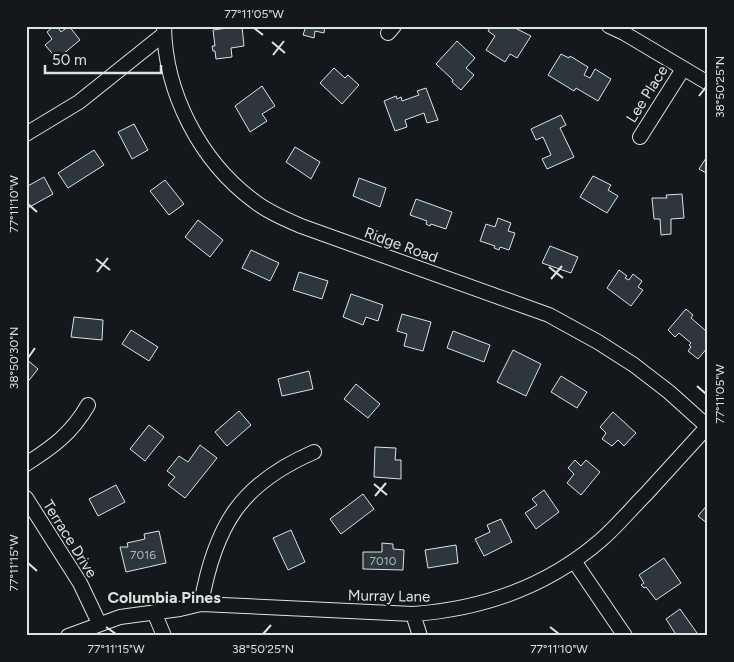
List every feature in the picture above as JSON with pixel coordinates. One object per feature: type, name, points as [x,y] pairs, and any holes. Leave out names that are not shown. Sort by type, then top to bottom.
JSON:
[{"type":"street","points":[[609,26],[621,30],[708,84]]},
{"type":"street","points":[[26,134],[79,102],[164,30]]},
{"type":"street","name":"Ridge Road","points":[[164,30],[172,82],[183,112],[197,139],[214,163],[233,184],[255,202],[280,217],[302,226],[549,315],[598,342],[634,365],[669,392],[708,427]]},
{"type":"street","name":"Lee Place","points":[[640,137],[683,68]]},
{"type":"street","points":[[26,464],[52,448],[69,433],[88,405]]},
{"type":"street","name":"Murray Lane","points":[[68,636],[99,623],[120,617],[180,609],[201,604],[413,614],[445,612],[481,604],[529,586],[574,561],[601,540],[708,427]]},
{"type":"street","points":[[201,604],[206,573],[216,545],[225,524],[236,508],[272,474],[314,452]]},
{"type":"street","name":"Terrace Drive","points":[[26,498],[80,582],[99,623]]},
{"type":"street","points":[[574,561],[626,636]]},
{"type":"street","points":[[154,612],[164,636]]},
{"type":"street","points":[[413,614],[420,636]]},
{"type":"building","points":[[54,26],[57,26],[61,32],[69,26],[80,40],[57,59],[45,45],[52,39],[47,32]]},
{"type":"building","points":[[242,26],[244,46],[231,48],[232,57],[216,59],[212,46],[215,46],[213,30]]},
{"type":"building","points":[[306,26],[325,26],[324,33],[315,31],[314,38],[303,35]]},
{"type":"building","points":[[491,26],[511,26],[531,36],[517,58],[510,54],[505,62],[486,50],[495,36],[488,31]]},
{"type":"building","points":[[457,41],[475,58],[466,68],[474,75],[461,90],[436,64]]},
{"type":"building","points":[[561,54],[569,58],[570,56],[588,67],[584,75],[590,78],[595,69],[611,79],[598,101],[576,88],[574,91],[548,75]]},
{"type":"building","points":[[334,68],[345,78],[348,75],[359,85],[342,104],[320,83]]},
{"type":"building","points":[[262,86],[275,106],[262,114],[267,121],[250,132],[235,106]]},
{"type":"building","points":[[426,88],[438,120],[427,123],[424,113],[405,120],[407,127],[395,131],[384,101],[396,96],[397,99],[401,97],[402,101],[419,95],[417,91]]},
{"type":"building","points":[[561,115],[566,125],[560,128],[574,157],[547,169],[542,159],[551,155],[543,137],[536,140],[531,129]]},
{"type":"building","points":[[134,124],[148,150],[132,159],[118,132]]},
{"type":"building","points":[[295,147],[320,162],[311,179],[286,162]]},
{"type":"building","points":[[94,150],[104,165],[68,188],[58,173]]},
{"type":"building","points":[[708,155],[708,174],[699,169]]},
{"type":"building","points":[[593,176],[611,185],[608,190],[618,196],[607,213],[580,197]]},
{"type":"building","points":[[44,177],[53,194],[26,209],[26,187]]},
{"type":"building","points":[[359,178],[386,188],[380,207],[353,196]]},
{"type":"building","points":[[165,180],[184,204],[169,215],[150,191]]},
{"type":"building","points":[[682,194],[684,218],[671,219],[671,234],[661,235],[660,219],[654,219],[652,198],[667,198],[666,195]]},
{"type":"building","points":[[416,199],[452,212],[446,229],[431,224],[430,226],[426,224],[427,221],[410,215]]},
{"type":"building","points":[[498,218],[511,223],[508,231],[515,233],[509,250],[500,247],[499,250],[494,248],[495,246],[480,241],[486,224],[495,227]]},
{"type":"building","points":[[198,220],[223,240],[210,257],[185,237]]},
{"type":"building","points":[[550,246],[578,257],[571,273],[542,263]]},
{"type":"building","points":[[251,250],[279,263],[270,281],[242,268]]},
{"type":"building","points":[[619,270],[629,280],[633,274],[642,281],[638,287],[643,290],[631,306],[607,288]]},
{"type":"building","points":[[299,272],[328,281],[322,299],[293,290]]},
{"type":"building","points":[[351,294],[383,305],[378,321],[366,317],[363,325],[343,317]]},
{"type":"building","points":[[686,309],[693,315],[691,318],[706,331],[708,329],[708,347],[698,359],[688,351],[691,343],[679,333],[675,337],[668,330]]},
{"type":"building","points":[[402,314],[431,322],[423,351],[404,346],[407,334],[397,331]]},
{"type":"building","points":[[74,317],[103,320],[102,340],[71,337]]},
{"type":"building","points":[[131,330],[158,347],[149,361],[122,344]]},
{"type":"building","points":[[453,331],[490,345],[484,362],[447,348]]},
{"type":"building","points":[[513,350],[541,364],[526,396],[497,382]]},
{"type":"building","points":[[26,359],[38,369],[26,384]]},
{"type":"building","points":[[309,371],[313,389],[282,396],[278,379]]},
{"type":"building","points":[[561,376],[587,392],[577,408],[551,392]]},
{"type":"building","points":[[356,384],[380,404],[368,418],[344,399]]},
{"type":"building","points":[[239,411],[251,425],[227,446],[215,432]]},
{"type":"building","points":[[613,412],[636,433],[624,446],[618,440],[612,446],[602,439],[606,433],[600,427]]},
{"type":"building","points":[[149,425],[164,437],[145,461],[130,449]]},
{"type":"building","points":[[200,445],[217,458],[185,498],[168,485],[175,477],[167,471],[179,456],[188,462]]},
{"type":"building","points":[[375,447],[396,448],[395,460],[401,460],[401,479],[374,477]]},
{"type":"building","points":[[575,460],[581,466],[586,460],[600,472],[581,495],[567,483],[574,474],[568,468]]},
{"type":"building","points":[[116,485],[125,502],[98,516],[89,499]]},
{"type":"building","points":[[544,490],[559,512],[536,529],[525,513],[537,505],[532,499]]},
{"type":"building","points":[[363,494],[374,509],[341,534],[330,519]]},
{"type":"building","points":[[708,504],[708,524],[698,516]]},
{"type":"building","points":[[501,519],[512,542],[484,556],[475,539],[490,532],[487,525]]},
{"type":"building","points":[[291,530],[305,562],[288,570],[273,538]]},
{"type":"building","points":[[159,531],[166,563],[126,572],[120,547],[128,547],[127,543],[145,539],[144,534]]},
{"type":"building","points":[[382,543],[393,544],[393,549],[404,550],[403,570],[363,569],[363,552],[382,552]]},
{"type":"building","points":[[456,545],[458,563],[428,568],[425,550]]},
{"type":"building","points":[[664,558],[681,583],[656,600],[646,587],[644,588],[641,585],[644,583],[639,575]]},
{"type":"building","points":[[680,609],[697,633],[693,636],[677,636],[666,619]]},
{"type":"district","name":"Columbia Pines","points":[[164,597]]}]
